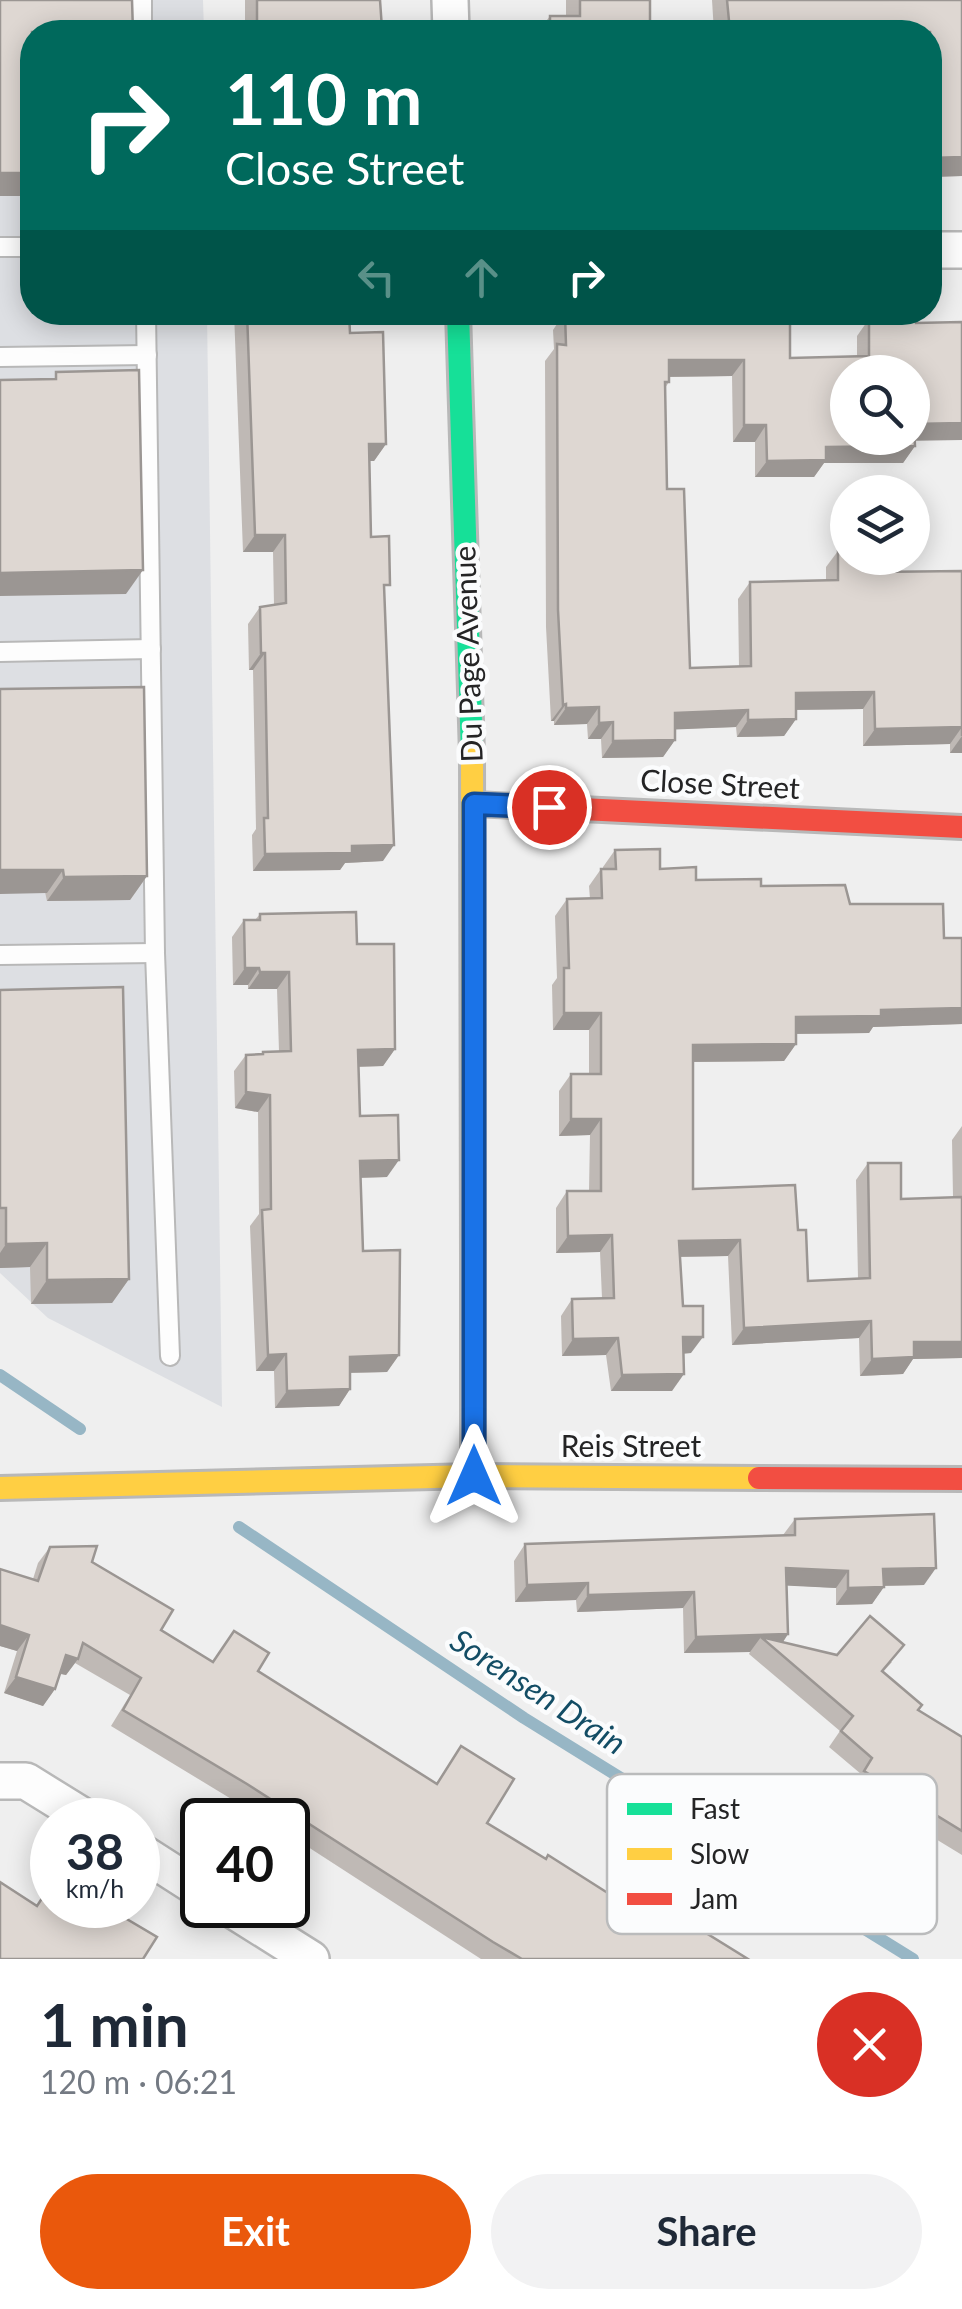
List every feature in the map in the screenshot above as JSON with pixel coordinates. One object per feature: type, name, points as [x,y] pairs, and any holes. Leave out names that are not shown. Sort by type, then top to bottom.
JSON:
[{"type":"street","name":"Du Page Avenue","points":[[458,325],[474,804],[474,1476]]},
{"type":"street","name":"Close Street","points":[[474,804],[962,827]]},
{"type":"street","name":"Reis Street","points":[[0,1488],[474,1476],[962,1478]]},
{"type":"street","points":[[0,1781],[26,1781],[53,1798]]},
{"type":"street","points":[[249,1928],[269,1948],[311,1959]]},
{"type":"lane","points":[[146,325],[155,953],[170,1356]]},
{"type":"lane","points":[[0,357],[147,355]]},
{"type":"lane","points":[[0,652],[151,650]]},
{"type":"lane","points":[[0,955],[155,953]]},
{"type":"lane","points":[[0,1463],[26,1487]]},
{"type":"shaded area","points":[[0,0],[203,0],[204,20],[20,20],[20,325],[207,325],[222,1407],[48,1318],[0,1273]]},
{"type":"building","points":[[0,0],[132,0],[133,20],[20,20],[20,173],[0,173]]},
{"type":"building","points":[[257,0],[380,0],[381,20],[257,20]]},
{"type":"building","points":[[580,0],[650,0],[650,20],[550,20],[550,16],[580,16]]},
{"type":"building","points":[[727,0],[962,0],[962,157],[942,158],[942,20],[729,20]]},
{"type":"building","points":[[962,322],[962,423],[930,424],[930,355],[869,355],[869,325]]},
{"type":"building","points":[[247,325],[350,325],[350,333],[383,332],[386,444],[369,444],[371,537],[389,536],[390,585],[384,585],[394,845],[352,846],[352,853],[265,854],[265,653],[261,653],[260,607],[286,603],[285,535],[255,535]]},
{"type":"building","points":[[565,325],[790,325],[790,358],[830,357],[830,447],[826,447],[826,460],[767,461],[766,425],[744,425],[744,360],[669,360],[669,382],[665,382],[667,489],[684,489],[690,668],[751,666],[750,582],[962,571],[962,727],[875,729],[874,692],[796,693],[796,719],[748,720],[748,710],[675,713],[675,740],[613,741],[613,722],[599,723],[599,707],[566,708],[558,610],[557,344],[566,345]]},
{"type":"building","points":[[139,370],[143,570],[0,573],[0,380],[56,379],[56,372]]},
{"type":"building","points":[[144,687],[147,876],[64,877],[63,870],[0,870],[0,689]]},
{"type":"building","points":[[660,849],[660,869],[696,867],[696,880],[761,879],[761,886],[845,885],[850,904],[943,904],[944,938],[962,938],[962,1008],[881,1010],[881,1016],[796,1017],[796,1044],[693,1045],[693,1189],[795,1185],[798,1230],[806,1230],[808,1281],[870,1278],[868,1163],[901,1163],[901,1199],[962,1197],[962,1342],[914,1342],[914,1357],[872,1359],[871,1321],[744,1328],[740,1240],[679,1241],[683,1306],[703,1306],[703,1337],[683,1337],[684,1374],[622,1375],[618,1338],[573,1339],[572,1299],[614,1298],[612,1235],[568,1236],[567,1191],[601,1191],[601,1119],[571,1119],[571,1074],[601,1074],[601,1013],[564,1013],[564,968],[569,968],[567,899],[602,898],[601,869],[616,869],[615,850]]},
{"type":"building","points":[[356,912],[357,944],[394,944],[395,1049],[358,1050],[360,1116],[398,1115],[399,1160],[360,1161],[363,1251],[400,1250],[399,1355],[350,1357],[350,1389],[287,1391],[286,1354],[268,1355],[262,1210],[271,1209],[270,1095],[246,1092],[246,1055],[291,1051],[289,972],[245,968],[244,920],[260,920],[260,914]]},
{"type":"building","points":[[123,987],[129,1279],[47,1280],[47,1243],[6,1244],[6,1208],[0,1208],[0,990]]},
{"type":"building","points":[[934,1514],[936,1568],[883,1569],[884,1587],[848,1588],[848,1571],[786,1568],[788,1634],[696,1637],[694,1592],[588,1595],[588,1583],[527,1585],[525,1544],[795,1535],[795,1519]]},
{"type":"building","points":[[97,1546],[92,1562],[173,1610],[161,1630],[213,1662],[234,1631],[269,1653],[258,1671],[437,1784],[461,1746],[514,1779],[487,1823],[607,1892],[607,1934],[708,1934],[748,1959],[522,1959],[310,1824],[310,1798],[269,1798],[123,1710],[141,1678],[83,1643],[78,1659],[66,1655],[55,1689],[16,1677],[29,1635],[0,1625],[0,1569],[38,1581],[50,1547]]},
{"type":"building","points":[[870,1616],[904,1645],[882,1671],[922,1705],[918,1710],[962,1737],[962,1831],[937,1816],[937,1774],[864,1771],[872,1758],[841,1731],[853,1716],[761,1637],[837,1655]]},
{"type":"building","points":[[0,1882],[30,1901],[30,1928],[142,1928],[157,1937],[143,1959],[0,1959]]},
{"type":"waterway","name":"Sorensen Drain","points":[[0,1375],[80,1429]]},
{"type":"waterway","name":"Sorensen Drain","points":[[239,1527],[614,1774]]},
{"type":"waterway","name":"Sorensen Drain","points":[[873,1934],[913,1959]]},
{"type":"traffic: fast","points":[[458,325],[472,754]]},
{"type":"traffic: slow","points":[[472,754],[473,1254]]},
{"type":"traffic: slow","points":[[0,1488],[473,1476],[759,1478]]},
{"type":"traffic: jam","points":[[474,804],[962,827]]},
{"type":"traffic: jam","points":[[473,1254],[473,1476]]},
{"type":"traffic: jam","points":[[759,1478],[962,1479]]},
{"type":"route","points":[[474,1476],[474,804],[549,807]]}]
